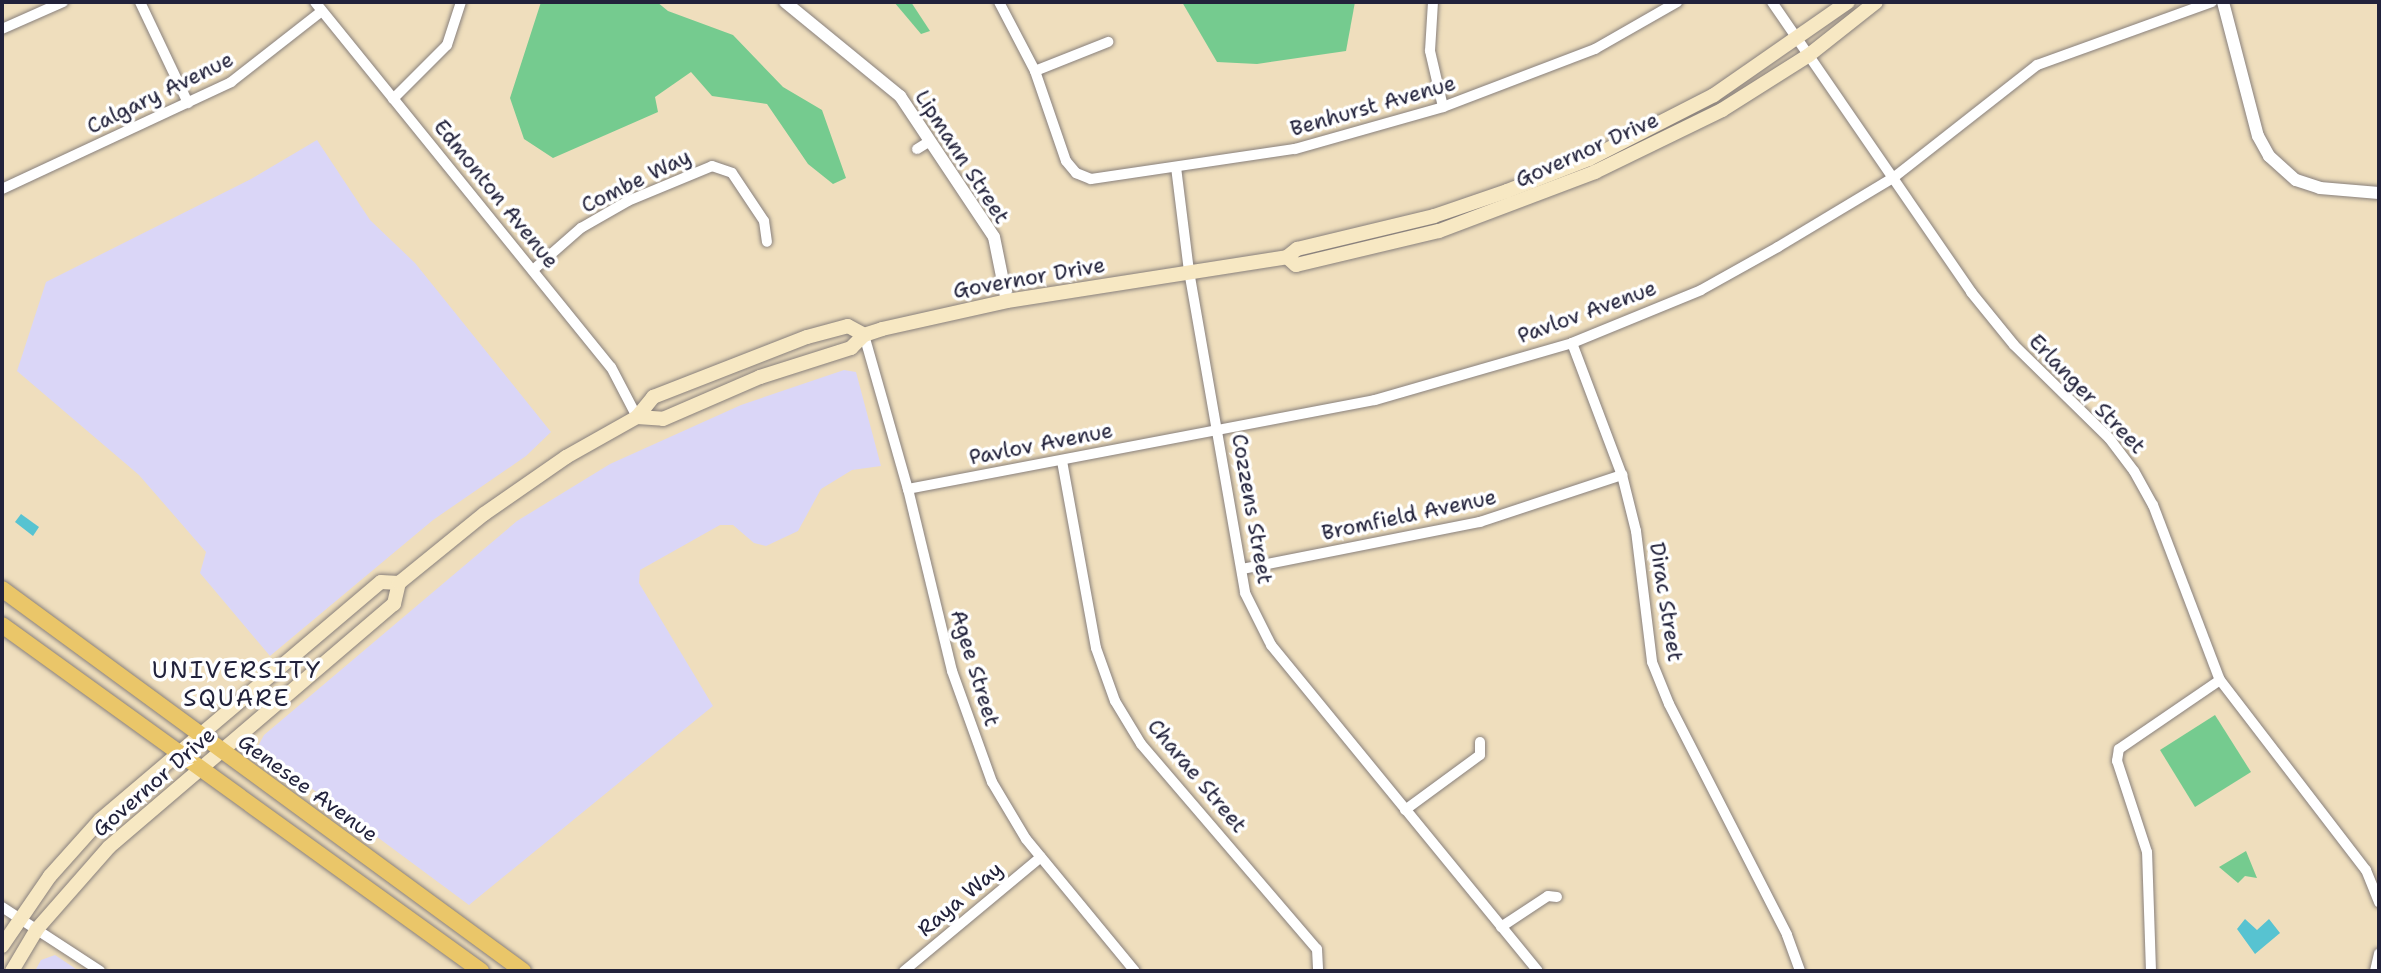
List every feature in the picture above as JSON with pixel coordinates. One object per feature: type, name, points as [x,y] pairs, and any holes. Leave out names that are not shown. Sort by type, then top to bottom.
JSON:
[{"type":"main road","name":"Governor Drive","points":[[637,417],[663,419],[760,377],[851,348],[864,335],[1007,301],[1287,257],[1297,249],[1434,216],[1589,159],[1714,95],[1798,40],[1848,2]]},
{"type":"main road","name":"Governor Drive","points":[[1287,257],[1297,265],[1360,251],[1513,206],[1723,110],[1809,55],[1876,2]]},
{"type":"main road","name":"Governor Drive","points":[[12,971],[37,929],[109,847],[394,604],[399,583],[484,514],[566,457],[637,417],[653,397],[752,356],[848,326],[864,335]]},
{"type":"main road","name":"Governor Drive","points":[[2,946],[20,918],[100,820],[381,582],[399,583]]},
{"type":"main road","name":"Genesee Avenue","points":[[2,589],[523,971]]},
{"type":"main road","points":[[2,625],[199,770],[481,971]]},
{"type":"street","points":[[2,29],[63,2]]},
{"type":"street","points":[[140,2],[188,103]]},
{"type":"street","name":"Edmonton Avenue","points":[[316,2],[611,367],[637,417]]},
{"type":"street","points":[[394,99],[447,44],[461,2]]},
{"type":"street","name":"Lipmann Street","points":[[785,2],[900,96],[994,237],[1007,301]]},
{"type":"street","points":[[999,2],[1035,71],[1108,42]]},
{"type":"street","points":[[1433,2],[1430,51],[1443,107]]},
{"type":"street","name":"Benhurst Avenue","points":[[1035,71],[1066,161],[1076,173],[1091,179],[1295,149],[1443,107],[1595,50],[1677,2]]},
{"type":"street","name":"Erlanger Street","points":[[1772,2],[1893,178],[2014,345],[2109,438],[2134,471],[2154,505],[2204,650],[2220,680],[2366,870],[2379,903]]},
{"type":"street","name":"Pavlov Avenue","points":[[908,489],[1062,461],[1218,427],[1375,400],[1572,343],[1701,290],[1893,178],[2037,65],[2211,2]]},
{"type":"street","points":[[2223,2],[2249,104],[2269,156],[2296,180],[2320,188],[2379,193]]},
{"type":"street","name":"Calgary Avenue","points":[[2,189],[188,103],[257,65],[322,11]]},
{"type":"street","points":[[917,149],[930,141]]},
{"type":"street","name":"Combe Way","points":[[533,270],[593,221],[712,166],[732,173],[764,221],[767,242]]},
{"type":"street","name":"Cozzens Street","points":[[1176,167],[1189,271],[1245,593],[1270,645],[1538,971]]},
{"type":"street","name":"Agee Street","points":[[864,335],[908,489],[960,696],[992,782],[1041,857],[1135,971]]},
{"type":"street","name":"Dirac Street","points":[[1572,343],[1622,475],[1636,531],[1653,662],[1669,704],[1787,935],[1800,971]]},
{"type":"street","name":"Charae Street","points":[[1062,461],[1097,648],[1115,701],[1141,744],[1317,949],[1318,971]]},
{"type":"street","name":"Bromfield Avenue","points":[[1242,569],[1480,522],[1622,475]]},
{"type":"street","points":[[2151,971],[2147,852],[2117,761],[2119,749],[2220,680]]},
{"type":"street","points":[[1405,810],[1480,755],[1480,742]]},
{"type":"street","name":"Raya Way","points":[[904,971],[1041,857]]},
{"type":"street","points":[[1502,927],[1548,896],[1557,897]]},
{"type":"street","points":[[2,907],[100,971]]},
{"type":"street","points":[[2375,971],[2379,953]]},
{"type":"shaded area","points":[[317,140],[370,220],[415,263],[551,432],[526,456],[433,520],[270,656],[200,573],[206,552],[139,475],[17,371],[46,282],[251,179]]},
{"type":"shaded area","name":"UNIVERSITY SQUARE","points":[[844,370],[856,372],[881,466],[852,470],[821,489],[798,531],[766,546],[754,543],[733,525],[720,525],[640,570],[639,583],[713,706],[469,905],[257,748],[264,735],[517,521],[610,464],[741,405]]},
{"type":"shaded area","points":[[55,955],[79,971],[35,971],[41,960]]},
{"type":"green space","points":[[541,2],[657,2],[668,11],[733,35],[783,87],[822,110],[846,178],[833,184],[808,164],[767,104],[712,96],[691,72],[655,97],[658,112],[553,158],[524,139],[510,98]]},
{"type":"green space","points":[[894,2],[911,2],[930,31],[921,34]]},
{"type":"green space","points":[[1182,2],[1355,2],[1346,51],[1257,64],[1217,62]]},
{"type":"green space","points":[[2215,715],[2251,772],[2195,807],[2160,750]]},
{"type":"green space","points":[[2246,851],[2257,878],[2245,876],[2238,883],[2219,867]]},
{"type":"water","points":[[21,514],[39,527],[33,536],[15,522]]},
{"type":"water","points":[[2245,919],[2257,930],[2269,919],[2280,933],[2255,954],[2237,929]]},
{"type":"district","name":"UNIVERSITY SQUARE","points":[[237,685]]}]
